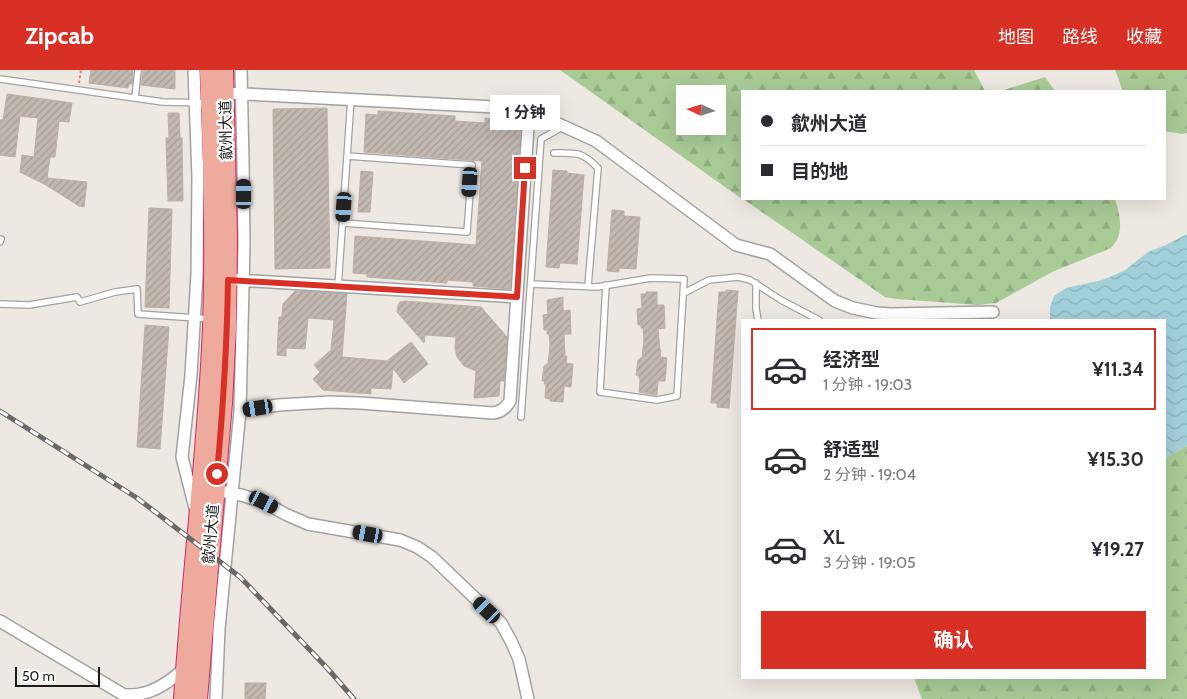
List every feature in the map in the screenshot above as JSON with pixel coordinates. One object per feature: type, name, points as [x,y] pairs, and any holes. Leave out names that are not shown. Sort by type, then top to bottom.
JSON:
[{"type":"highway","name":"歙州大道","points":[[183,699],[208,402],[204,318],[212,218],[203,102],[209,70]]},
{"type":"highway","name":"歙州大道","points":[[198,699],[223,492],[223,403],[227,326],[235,280],[227,173],[233,93],[224,70]]},
{"type":"street","points":[[194,70],[203,102]]},
{"type":"street","points":[[241,70],[233,93],[495,107],[541,116],[596,141],[736,244],[770,254],[835,300],[854,308],[877,313],[993,312]]},
{"type":"street","points":[[240,411],[278,405],[330,402],[493,413],[502,411],[505,408],[510,402],[528,112]]},
{"type":"street","points":[[216,699],[223,492],[240,411],[235,280],[517,297]]},
{"type":"street","points":[[223,492],[247,496],[264,502],[308,524],[400,540],[417,547],[432,557],[501,623],[519,659],[528,699]]},
{"type":"street","points":[[0,621],[126,697],[152,690],[171,680],[185,668]]},
{"type":"lane","points":[[135,98],[138,70]]},
{"type":"lane","points":[[0,79],[163,102],[203,102]]},
{"type":"lane","points":[[338,286],[351,99]]},
{"type":"lane","points":[[521,417],[541,140],[564,126]]},
{"type":"lane","points":[[554,153],[578,153],[598,168],[588,286]]},
{"type":"lane","points":[[343,224],[467,232],[472,165],[347,156]]},
{"type":"lane","points":[[684,293],[709,280],[738,277],[756,283],[781,300],[815,319]]},
{"type":"lane","points":[[531,284],[597,287],[606,285],[651,278],[684,279],[677,396],[657,400],[600,392],[606,285]]},
{"type":"lane","points":[[756,283],[758,319]]},
{"type":"lane","points":[[0,304],[29,305],[77,297],[80,302],[115,292],[138,289],[138,314],[204,318]]},
{"type":"path","points":[[78,90],[81,70]]},
{"type":"green space","points":[[560,70],[974,70],[984,90],[741,90],[741,198]]},
{"type":"green space","points":[[1115,70],[1187,70],[1187,133],[1166,131],[1166,90],[1123,90]]},
{"type":"green space","points":[[1045,77],[1054,90],[1004,90]]},
{"type":"green space","points":[[744,200],[1115,200],[1120,218],[1120,230],[1111,248],[1052,272],[996,303],[978,305],[885,297]]},
{"type":"green space","points":[[1187,446],[1187,699],[922,699],[914,679],[1166,679],[1166,457]]},
{"type":"water","points":[[1187,234],[1187,446],[1166,457],[1166,319],[1050,319],[1050,307],[1054,296],[1066,288],[1102,280],[1117,274],[1148,252]]},
{"type":"building","points":[[91,70],[133,70],[132,84],[129,84],[128,88],[89,83]]},
{"type":"building","points":[[143,70],[175,70],[175,89],[141,85]]},
{"type":"building","points":[[7,94],[72,103],[69,122],[59,121],[55,157],[50,157],[47,178],[87,182],[84,207],[79,206],[46,185],[20,172],[22,155],[34,157],[38,118],[20,116],[15,157],[0,155],[0,120],[3,120]]},
{"type":"building","points":[[327,108],[330,268],[275,269],[273,109]]},
{"type":"building","points":[[378,111],[455,116],[455,121],[485,123],[485,118],[521,121],[510,289],[473,286],[473,282],[447,280],[447,283],[367,277],[367,274],[353,273],[355,236],[476,245],[482,161],[364,152],[366,114],[378,115]]},
{"type":"building","points":[[168,113],[179,113],[180,138],[182,138],[183,201],[168,201],[166,138],[169,138]]},
{"type":"building","points":[[553,170],[584,175],[577,264],[560,263],[559,268],[546,267]]},
{"type":"building","points":[[361,171],[373,172],[370,212],[358,212]]},
{"type":"building","points":[[149,208],[172,209],[169,308],[145,307]]},
{"type":"building","points":[[612,210],[624,211],[624,216],[640,217],[636,269],[619,268],[619,272],[607,271]]},
{"type":"building","points":[[726,290],[738,291],[729,408],[717,407],[717,403],[711,403],[719,292],[726,292]]},
{"type":"building","points":[[295,291],[347,294],[342,357],[387,361],[411,342],[428,364],[404,383],[393,368],[391,389],[371,388],[371,394],[323,390],[313,379],[320,372],[314,365],[331,350],[334,320],[308,318],[305,349],[286,348],[286,356],[277,355],[279,317],[282,317],[283,304]]},
{"type":"building","points":[[646,292],[657,292],[657,305],[664,305],[665,328],[658,329],[660,357],[667,358],[665,381],[658,381],[657,395],[639,392],[640,379],[636,375],[638,360],[642,358],[644,340],[643,328],[641,328],[641,325],[638,325],[637,309],[642,308],[641,294],[646,294]]},
{"type":"building","points":[[563,297],[563,311],[570,310],[571,334],[564,334],[566,363],[573,364],[571,387],[564,386],[563,402],[550,401],[550,399],[545,398],[546,384],[544,384],[545,381],[542,381],[544,366],[548,364],[550,345],[549,334],[547,334],[547,330],[544,330],[543,315],[548,314],[547,300]]},
{"type":"building","points":[[400,302],[481,307],[507,337],[504,381],[500,381],[499,396],[474,398],[476,371],[464,366],[457,357],[455,348],[456,337],[425,335],[424,343],[397,312]]},
{"type":"building","points":[[145,325],[169,327],[160,449],[137,447]]},
{"type":"building","points":[[245,683],[266,683],[265,699],[245,699]]},
{"type":"railway","points":[[0,411],[137,498],[240,577],[354,699]]},
{"type":"route","points":[[217,474],[223,403],[228,280],[517,297],[525,168]]}]
